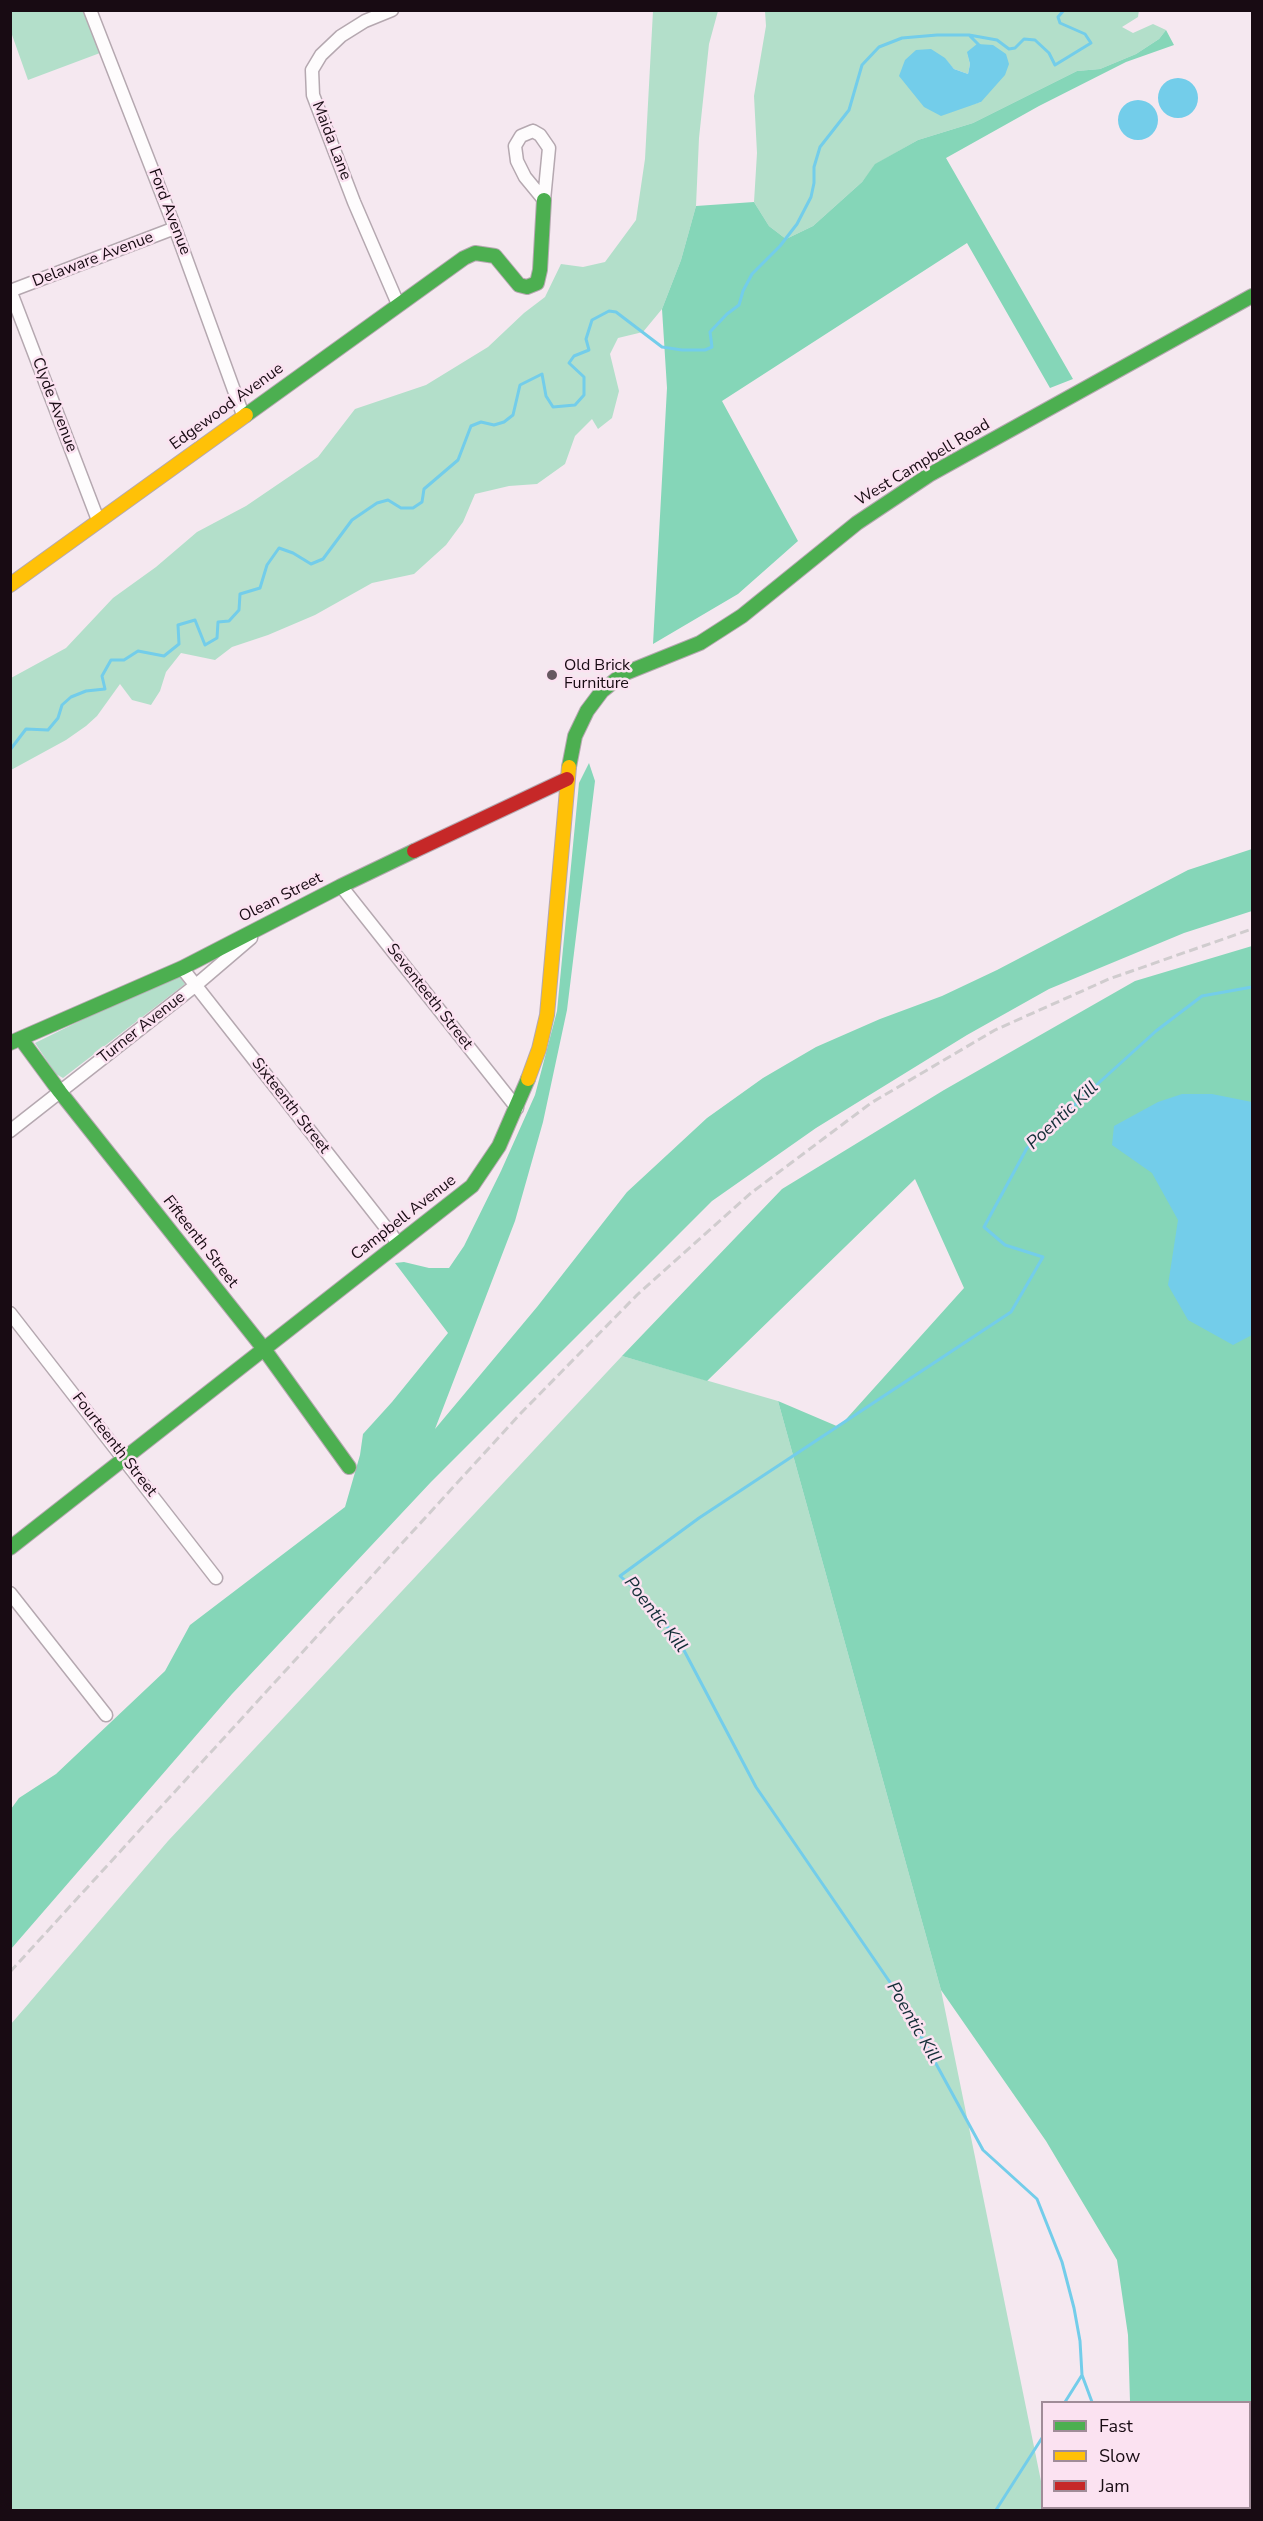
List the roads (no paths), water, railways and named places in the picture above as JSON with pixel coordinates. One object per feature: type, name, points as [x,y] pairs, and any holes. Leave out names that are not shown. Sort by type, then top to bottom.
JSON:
[{"type":"street","name":"Ford Avenue","points":[[90,10],[175,228],[243,415]]},
{"type":"street","name":"Maida Lane","points":[[392,10],[365,21],[341,36],[321,55],[312,70],[313,95],[354,202],[398,304]]},
{"type":"street","points":[[533,132],[540,135],[549,148],[544,200],[525,177],[517,161],[515,146],[521,136],[533,132]]},
{"type":"street","name":"Edgewood Avenue","points":[[10,585],[464,258],[475,253],[495,256],[519,285],[527,287],[537,283],[540,270],[544,200]]},
{"type":"street","name":"Delaware Avenue","points":[[11,291],[175,228]]},
{"type":"street","name":"Clyde Avenue","points":[[11,291],[98,520]]},
{"type":"street","name":"West Campbell Road","points":[[623,674],[700,643],[733,621],[857,523],[929,475],[1252,296]]},
{"type":"street","name":"Campbell Avenue","points":[[10,1548],[472,1186],[499,1146],[517,1108],[539,1049],[547,1015],[567,779],[575,736],[587,711],[602,691],[623,674]]},
{"type":"street","name":"Olean Street","points":[[16,1041],[182,968],[341,886],[567,779]]},
{"type":"street","name":"Seventeeth Street","points":[[341,886],[517,1108]]},
{"type":"street","name":"Turner Avenue","points":[[10,1131],[195,985],[270,921]]},
{"type":"street","name":"Sixteenth Street","points":[[182,968],[398,1243]]},
{"type":"street","name":"Fifteenth Street","points":[[16,1041],[60,1092],[264,1349],[349,1467]]},
{"type":"street","name":"Fourteenth Street","points":[[10,1313],[216,1578]]},
{"type":"street","points":[[10,1593],[106,1715]]},
{"type":"water","points":[[977,44],[993,45],[1006,54],[1009,64],[1005,75],[981,102],[941,116],[924,107],[899,76],[905,60],[916,50],[931,49],[945,58],[954,69],[968,74],[970,64],[967,52]]},
{"type":"water","points":[[1178,78],[1186,79],[1192,84],[1197,90],[1197,106],[1192,112],[1186,117],[1178,118],[1170,117],[1164,112],[1159,106],[1158,98],[1159,90],[1164,84],[1170,79]]},
{"type":"water","points":[[1138,100],[1146,101],[1152,106],[1157,112],[1157,128],[1152,134],[1146,139],[1138,140],[1130,139],[1124,134],[1119,128],[1118,120],[1119,112],[1124,106],[1130,101]]},
{"type":"water","points":[[1182,1094],[1212,1094],[1252,1102],[1252,1335],[1233,1345],[1188,1320],[1168,1285],[1178,1220],[1152,1173],[1112,1145],[1114,1126],[1158,1102]]},
{"type":"waterway","points":[[10,750],[26,729],[48,730],[58,718],[62,705],[71,697],[86,691],[105,689],[102,676],[111,660],[124,660],[138,651],[164,656],[179,644],[178,625],[195,620],[205,645],[217,638],[218,622],[229,621],[239,610],[240,594],[260,588],[267,565],[279,548],[311,564],[323,559],[352,520],[377,503],[388,500],[401,508],[413,508],[422,502],[424,489],[458,460],[471,426],[481,422],[494,425],[504,422],[513,415],[520,385],[542,374],[546,396],[553,407],[575,405],[584,395],[584,377],[569,363],[574,356],[589,350],[586,339],[592,320],[609,311],[616,312],[662,347],[682,350],[705,350],[712,347],[710,332],[739,305],[752,274],[780,246],[797,224],[811,197],[814,167],[820,147],[849,110],[862,65],[879,47],[902,38],[937,35],[969,35],[997,40],[1009,49],[1015,48],[1024,39],[1035,40],[1049,53],[1055,65],[1091,43],[1085,34],[1060,23],[1058,17],[1064,10]]},
{"type":"waterway","points":[[970,36],[980,46]]},
{"type":"waterway","name":"Poentic Kill","points":[[1066,2401],[1082,2375],[1080,2341],[1062,2262],[1037,2199],[983,2150],[898,1994],[756,1787],[678,1639],[637,1591],[620,1576],[699,1518],[1011,1312],[1043,1257],[1005,1245],[984,1227],[1027,1148],[1156,1031],[1202,996],[1252,987]]},
{"type":"waterway","points":[[1082,2375],[1092,2401]]},
{"type":"waterway","name":"Poentic Kill","points":[[996,2510],[1041,2440]]},
{"type":"railway","points":[[10,1972],[521,1413],[637,1295],[751,1193],[871,1103],[995,1030],[1109,979],[1252,929]]},
{"type":"place","name":"Old Brick Furniture","points":[[552,675]]}]
